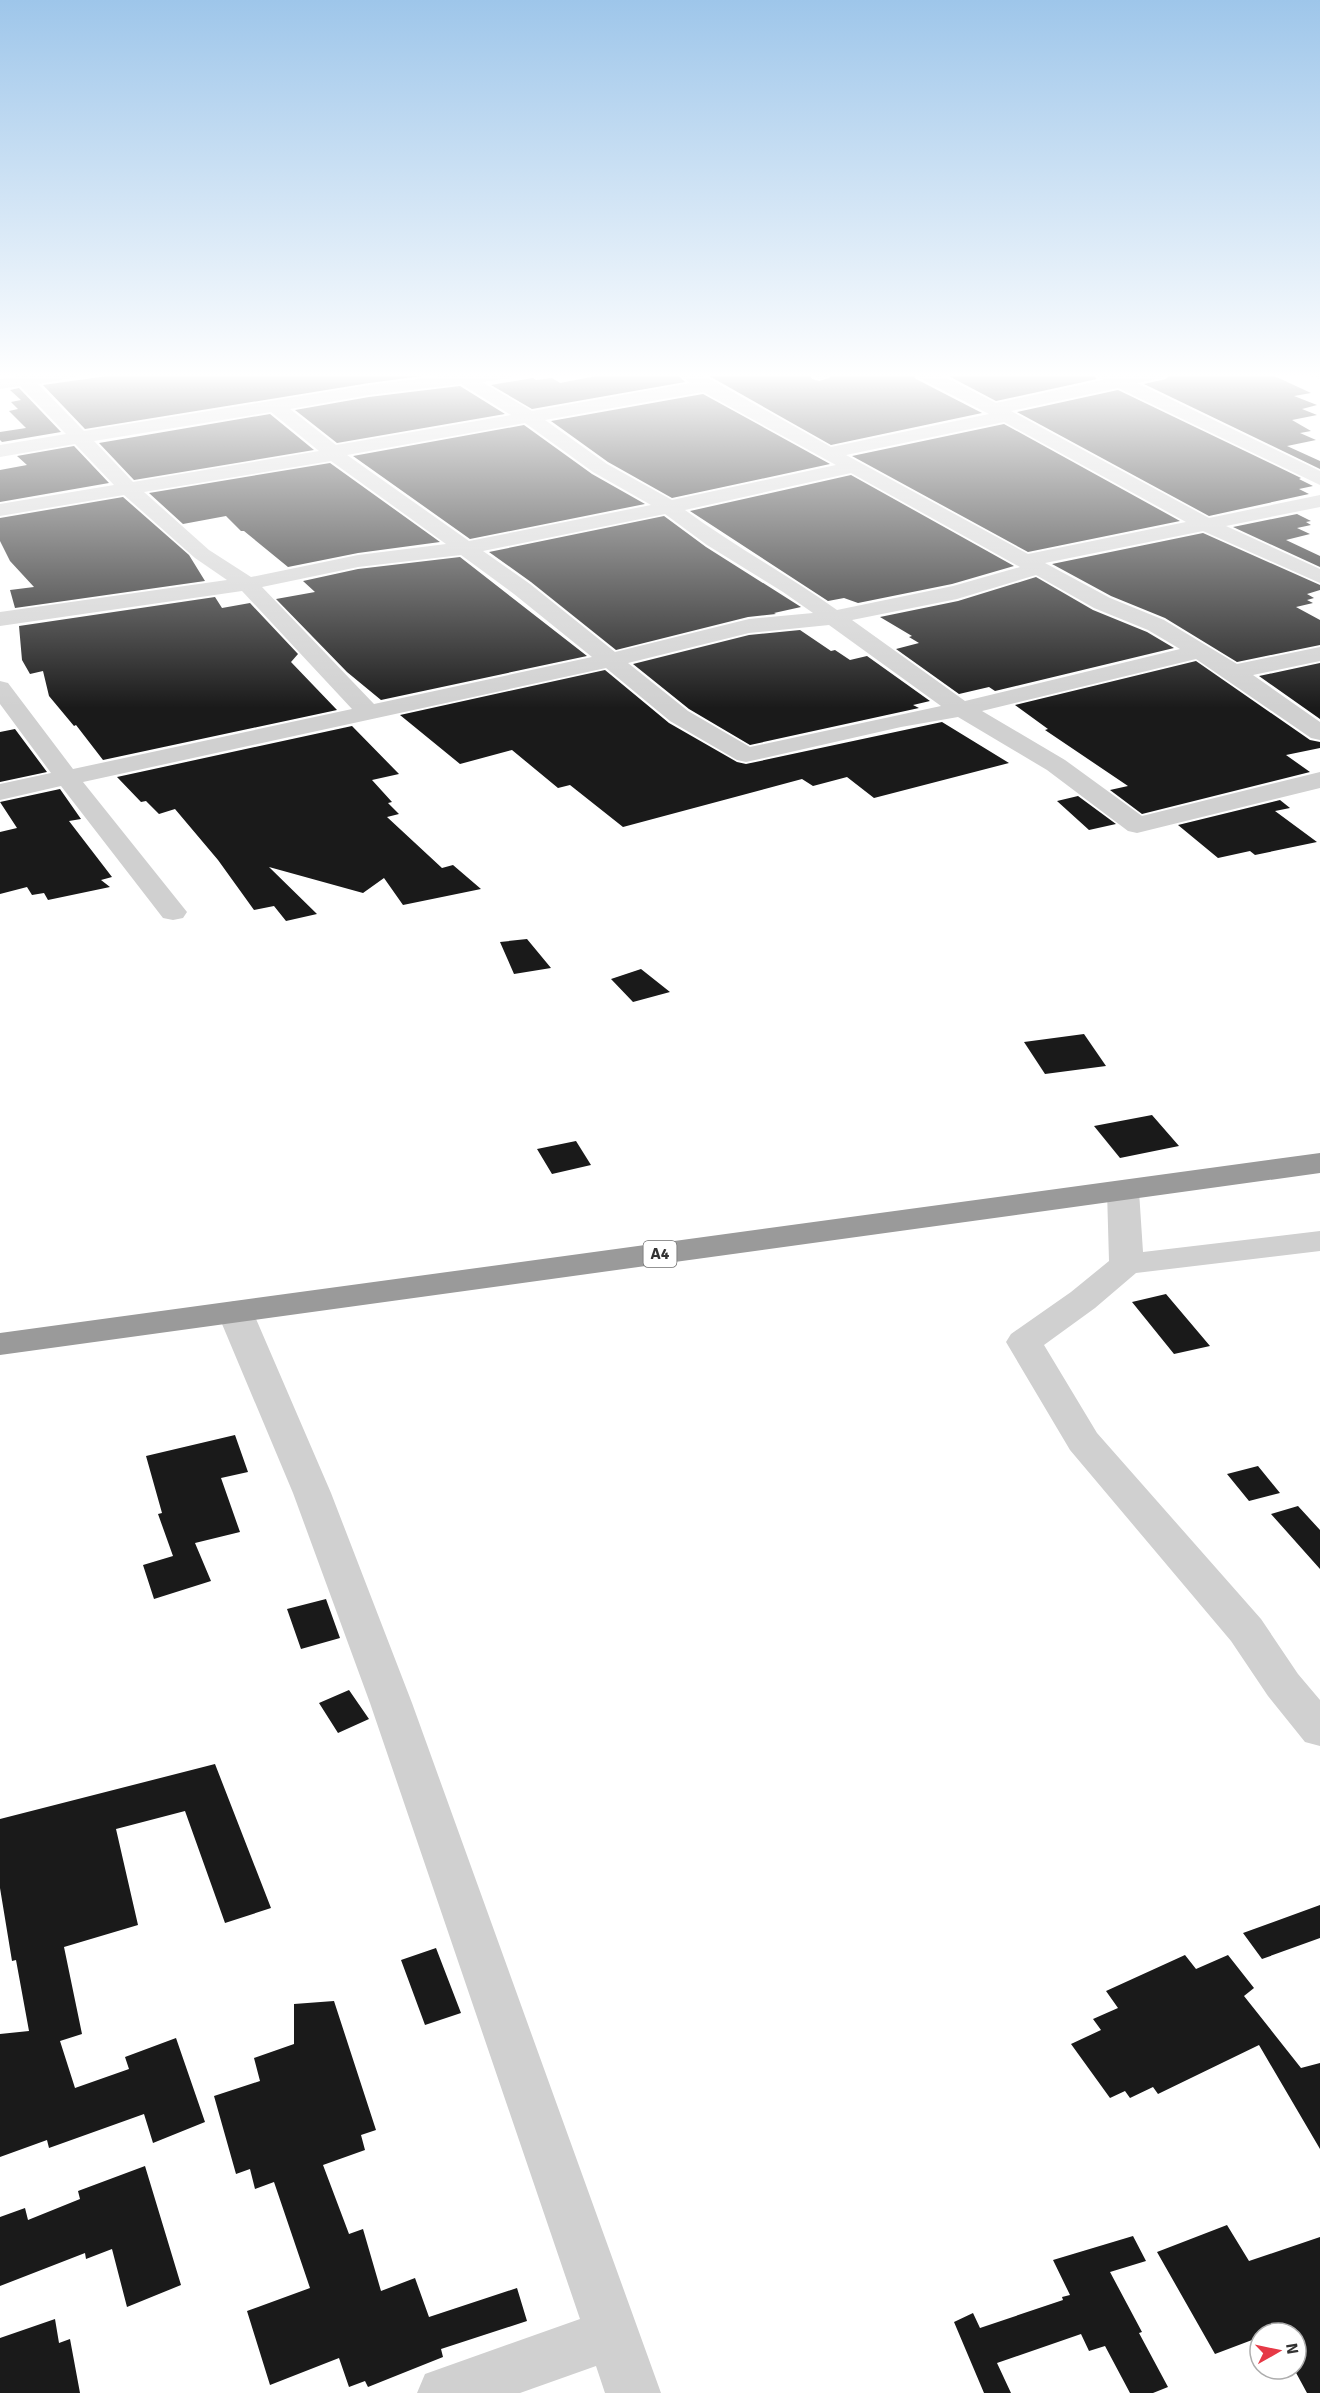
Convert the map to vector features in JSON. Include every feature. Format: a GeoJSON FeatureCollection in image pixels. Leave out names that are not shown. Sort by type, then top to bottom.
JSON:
{"type":"FeatureCollection","features":[{"type":"Feature","properties":{"kind":"highway","name":"A4"},"geometry":{"type":"LineString","coordinates":[[0,1344],[1320,1163]]}},
{"type":"Feature","properties":{"kind":"street"},"geometry":{"type":"LineString","coordinates":[[125,485],[202,554],[247,584],[369,713]]}},
{"type":"Feature","properties":{"kind":"street"},"geometry":{"type":"LineString","coordinates":[[0,510],[147,485]]}},
{"type":"Feature","properties":{"kind":"street"},"geometry":{"type":"LineString","coordinates":[[377,485],[465,548],[612,660],[679,716],[746,755],[961,709],[1197,652]]}},
{"type":"Feature","properties":{"kind":"street"},"geometry":{"type":"LineString","coordinates":[[629,485],[669,507],[698,530],[791,587],[831,618],[961,709],[1056,765],[1137,825],[1320,780]]}},
{"type":"Feature","properties":{"kind":"street"},"geometry":{"type":"LineString","coordinates":[[0,619],[247,584],[358,561],[465,548],[578,527],[772,485]]}},
{"type":"Feature","properties":{"kind":"street"},"geometry":{"type":"LineString","coordinates":[[886,485],[1102,603],[1156,625],[1233,672],[1320,734]]}},
{"type":"Feature","properties":{"kind":"street"},"geometry":{"type":"LineString","coordinates":[[1133,485],[1207,525],[1320,577]]}},
{"type":"Feature","properties":{"kind":"street"},"geometry":{"type":"LineString","coordinates":[[0,792],[612,660],[749,626],[831,618],[957,592],[1032,565],[1098,545],[1316,504]]}},
{"type":"Feature","properties":{"kind":"street"},"geometry":{"type":"LineString","coordinates":[[1233,672],[1320,654]]}},
{"type":"Feature","properties":{"kind":"street"},"geometry":{"type":"LineString","coordinates":[[0,688],[68,779],[173,912]]}},
{"type":"Feature","properties":{"kind":"street"},"geometry":{"type":"LineString","coordinates":[[1123,1191],[1126,1264]]}},
{"type":"Feature","properties":{"kind":"street"},"geometry":{"type":"LineString","coordinates":[[1320,1241],[1126,1264],[1083,1300],[1024,1342],[1083,1441],[1246,1630],[1283,1685],[1320,1730]]}},
{"type":"Feature","properties":{"kind":"street"},"geometry":{"type":"LineString","coordinates":[[234,1312],[312,1493],[391,1703],[633,2393]]}},
{"type":"Feature","properties":{"kind":"street"},"geometry":{"type":"LineString","coordinates":[[445,2393],[611,2334]]}},
{"type":"Feature","properties":{"kind":"building"},"geometry":{"type":"Polygon","coordinates":[[[0,485],[99,485],[0,502],[0,485]]]}},
{"type":"Feature","properties":{"kind":"building"},"geometry":{"type":"Polygon","coordinates":[[[199,485],[360,485],[440,542],[358,553],[288,567],[244,531],[241,531],[226,516],[183,524],[149,493],[199,485]]]}},
{"type":"Feature","properties":{"kind":"building"},"geometry":{"type":"Polygon","coordinates":[[[393,485],[611,485],[645,504],[470,539],[393,485]]]}},
{"type":"Feature","properties":{"kind":"building"},"geometry":{"type":"Polygon","coordinates":[[[648,485],[734,485],[672,498],[648,485]]]}},
{"type":"Feature","properties":{"kind":"building"},"geometry":{"type":"Polygon","coordinates":[[[808,485],[868,485],[1014,566],[952,584],[858,603],[844,598],[828,601],[690,511],[808,485]]]}},
{"type":"Feature","properties":{"kind":"building"},"geometry":{"type":"Polygon","coordinates":[[[905,485],[1114,485],[1180,521],[1028,552],[905,485]]]}},
{"type":"Feature","properties":{"kind":"building"},"geometry":{"type":"Polygon","coordinates":[[[1151,485],[1313,486],[1299,489],[1309,494],[1209,516],[1151,485]]]}},
{"type":"Feature","properties":{"kind":"building"},"geometry":{"type":"Polygon","coordinates":[[[123,497],[189,555],[205,581],[15,608],[10,590],[34,587],[10,561],[0,541],[0,518],[123,497]]]}},
{"type":"Feature","properties":{"kind":"building"},"geometry":{"type":"Polygon","coordinates":[[[1297,514],[1311,521],[1306,522],[1311,525],[1297,528],[1310,534],[1286,540],[1320,556],[1320,567],[1233,527],[1297,514]]]}},
{"type":"Feature","properties":{"kind":"building"},"geometry":{"type":"Polygon","coordinates":[[[664,516],[706,547],[801,607],[774,613],[776,614],[748,617],[616,650],[531,582],[489,552],[664,516]]]}},
{"type":"Feature","properties":{"kind":"building"},"geometry":{"type":"Polygon","coordinates":[[[1203,533],[1320,585],[1320,590],[1307,594],[1314,598],[1307,600],[1313,603],[1296,607],[1320,620],[1320,645],[1237,662],[1165,618],[1111,596],[1052,564],[1203,533]]]}},
{"type":"Feature","properties":{"kind":"building"},"geometry":{"type":"Polygon","coordinates":[[[460,557],[587,656],[381,700],[347,672],[276,599],[315,592],[303,581],[358,569],[460,557]]]}},
{"type":"Feature","properties":{"kind":"building"},"geometry":{"type":"Polygon","coordinates":[[[1036,577],[1093,610],[1147,632],[1174,648],[995,691],[989,687],[959,694],[896,649],[919,643],[909,637],[912,636],[880,617],[958,601],[1036,577]]]}},
{"type":"Feature","properties":{"kind":"building"},"geometry":{"type":"Polygon","coordinates":[[[215,597],[222,608],[250,603],[298,654],[291,662],[337,710],[103,760],[76,725],[74,726],[49,696],[43,671],[30,674],[22,660],[19,626],[215,597]]]}},
{"type":"Feature","properties":{"kind":"building"},"geometry":{"type":"Polygon","coordinates":[[[800,630],[831,651],[835,650],[850,660],[867,656],[930,701],[913,705],[919,708],[750,745],[689,709],[633,664],[749,635],[800,630]]]}},
{"type":"Feature","properties":{"kind":"building"},"geometry":{"type":"Polygon","coordinates":[[[1196,661],[1310,740],[1320,742],[1320,748],[1286,755],[1310,772],[1142,814],[1110,790],[1128,786],[1045,730],[1048,729],[1015,705],[1196,661]]]}},
{"type":"Feature","properties":{"kind":"building"},"geometry":{"type":"Polygon","coordinates":[[[1320,663],[1320,719],[1259,676],[1320,663]]]}},
{"type":"Feature","properties":{"kind":"building"},"geometry":{"type":"Polygon","coordinates":[[[605,670],[669,723],[737,762],[746,764],[942,722],[1009,763],[874,798],[847,777],[813,786],[802,779],[623,827],[570,785],[558,788],[512,750],[460,764],[400,715],[605,670]]]}},
{"type":"Feature","properties":{"kind":"building"},"geometry":{"type":"Polygon","coordinates":[[[352,726],[399,774],[372,780],[392,802],[388,803],[399,814],[387,817],[442,868],[453,865],[481,889],[403,905],[384,878],[363,893],[269,867],[317,914],[286,921],[274,906],[254,910],[218,860],[175,809],[159,814],[146,801],[141,802],[117,777],[352,726]]]}},
{"type":"Feature","properties":{"kind":"building"},"geometry":{"type":"Polygon","coordinates":[[[15,729],[47,772],[0,782],[0,732],[15,729]]]}},
{"type":"Feature","properties":{"kind":"building"},"geometry":{"type":"Polygon","coordinates":[[[60,789],[81,819],[69,821],[112,877],[101,880],[110,887],[48,900],[44,893],[32,895],[27,887],[0,894],[0,832],[17,828],[0,802],[60,789]]]}},
{"type":"Feature","properties":{"kind":"building"},"geometry":{"type":"Polygon","coordinates":[[[1078,796],[1116,824],[1089,830],[1057,801],[1078,796]]]}},
{"type":"Feature","properties":{"kind":"building"},"geometry":{"type":"Polygon","coordinates":[[[1280,800],[1290,808],[1275,811],[1317,842],[1255,855],[1250,851],[1218,858],[1178,825],[1280,800]]]}},
{"type":"Feature","properties":{"kind":"building"},"geometry":{"type":"Polygon","coordinates":[[[527,939],[551,968],[514,974],[500,942],[527,939]]]}},
{"type":"Feature","properties":{"kind":"building"},"geometry":{"type":"Polygon","coordinates":[[[641,969],[670,992],[633,1002],[611,979],[641,969]]]}},
{"type":"Feature","properties":{"kind":"building"},"geometry":{"type":"Polygon","coordinates":[[[1084,1034],[1106,1066],[1045,1074],[1024,1042],[1084,1034]]]}},
{"type":"Feature","properties":{"kind":"building"},"geometry":{"type":"Polygon","coordinates":[[[1152,1115],[1179,1146],[1120,1158],[1094,1126],[1152,1115]]]}},
{"type":"Feature","properties":{"kind":"building"},"geometry":{"type":"Polygon","coordinates":[[[576,1141],[591,1165],[552,1174],[537,1149],[576,1141]]]}},
{"type":"Feature","properties":{"kind":"building"},"geometry":{"type":"Polygon","coordinates":[[[1166,1294],[1210,1346],[1174,1354],[1132,1302],[1166,1294]]]}},
{"type":"Feature","properties":{"kind":"building"},"geometry":{"type":"Polygon","coordinates":[[[235,1435],[248,1472],[221,1478],[240,1532],[195,1543],[211,1581],[154,1599],[143,1565],[173,1556],[158,1514],[162,1513],[146,1456],[235,1435]]]}},
{"type":"Feature","properties":{"kind":"building"},"geometry":{"type":"Polygon","coordinates":[[[1258,1466],[1280,1493],[1249,1501],[1227,1474],[1258,1466]]]}},
{"type":"Feature","properties":{"kind":"building"},"geometry":{"type":"Polygon","coordinates":[[[1298,1506],[1320,1530],[1320,1569],[1271,1514],[1298,1506]]]}},
{"type":"Feature","properties":{"kind":"building"},"geometry":{"type":"Polygon","coordinates":[[[326,1599],[340,1638],[301,1649],[287,1609],[326,1599]]]}},
{"type":"Feature","properties":{"kind":"building"},"geometry":{"type":"Polygon","coordinates":[[[349,1690],[369,1719],[338,1733],[319,1703],[349,1690]]]}},
{"type":"Feature","properties":{"kind":"building"},"geometry":{"type":"Polygon","coordinates":[[[215,1764],[271,1908],[225,1923],[185,1811],[116,1829],[138,1925],[64,1947],[82,2034],[60,2041],[75,2088],[129,2069],[125,2057],[176,2038],[205,2122],[153,2143],[144,2114],[49,2148],[47,2140],[0,2157],[0,2034],[29,2031],[16,1960],[12,1961],[0,1888],[0,1819],[215,1764]]]}},
{"type":"Feature","properties":{"kind":"building"},"geometry":{"type":"Polygon","coordinates":[[[1320,1905],[1320,1938],[1262,1959],[1243,1933],[1320,1905]]]}},
{"type":"Feature","properties":{"kind":"building"},"geometry":{"type":"Polygon","coordinates":[[[436,1948],[461,2013],[425,2025],[401,1960],[436,1948]]]}},
{"type":"Feature","properties":{"kind":"building"},"geometry":{"type":"Polygon","coordinates":[[[1185,1955],[1196,1969],[1228,1955],[1254,1988],[1244,1996],[1301,2068],[1320,2063],[1320,2149],[1259,2045],[1158,2094],[1153,2087],[1130,2098],[1125,2091],[1110,2098],[1071,2044],[1101,2030],[1093,2019],[1118,2008],[1106,1991],[1185,1955]]]}},
{"type":"Feature","properties":{"kind":"building"},"geometry":{"type":"Polygon","coordinates":[[[334,2001],[376,2130],[361,2135],[365,2150],[323,2165],[349,2234],[363,2229],[381,2291],[415,2278],[429,2317],[517,2288],[527,2321],[441,2349],[443,2357],[368,2387],[365,2381],[349,2387],[339,2358],[270,2385],[247,2311],[310,2288],[274,2182],[255,2189],[250,2169],[236,2174],[214,2096],[260,2081],[254,2058],[294,2044],[294,2004],[334,2001]]]}},
{"type":"Feature","properties":{"kind":"building"},"geometry":{"type":"Polygon","coordinates":[[[145,2166],[181,2285],[127,2307],[112,2249],[86,2259],[85,2253],[0,2286],[0,2217],[25,2208],[28,2220],[80,2199],[78,2191],[145,2166]]]}},
{"type":"Feature","properties":{"kind":"building"},"geometry":{"type":"Polygon","coordinates":[[[1227,2225],[1249,2261],[1320,2237],[1320,2393],[1307,2393],[1300,2381],[1308,2381],[1308,2321],[1248,2321],[1248,2342],[1215,2354],[1157,2252],[1227,2225]]]}},
{"type":"Feature","properties":{"kind":"building"},"geometry":{"type":"Polygon","coordinates":[[[1133,2236],[1146,2261],[1110,2272],[1168,2387],[1153,2393],[1130,2393],[1105,2346],[1089,2351],[1081,2334],[997,2363],[1011,2393],[984,2393],[954,2322],[973,2313],[980,2328],[1063,2300],[1062,2297],[1070,2295],[1053,2260],[1133,2236]]]}},
{"type":"Feature","properties":{"kind":"building"},"geometry":{"type":"Polygon","coordinates":[[[55,2319],[59,2343],[70,2339],[80,2393],[0,2393],[0,2338],[55,2319]]]}}]}
